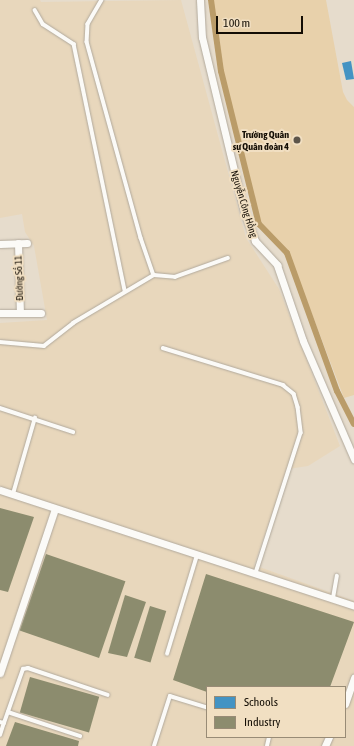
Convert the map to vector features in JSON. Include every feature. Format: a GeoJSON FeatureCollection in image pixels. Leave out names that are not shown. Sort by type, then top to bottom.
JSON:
{"type":"FeatureCollection","features":[{"type":"Feature","properties":{"kind":"street","name":"Nguyễn Công Hồng"},"geometry":{"type":"LineString","coordinates":[[200,0],[202,37],[244,212],[255,241],[277,265],[303,341],[354,459]]}},
{"type":"Feature","properties":{"kind":"street","name":"Đường Số 11"},"geometry":{"type":"LineString","coordinates":[[18,243],[20,313]]}},
{"type":"Feature","properties":{"kind":"street"},"geometry":{"type":"LineString","coordinates":[[0,244],[27,243]]}},
{"type":"Feature","properties":{"kind":"street"},"geometry":{"type":"LineString","coordinates":[[0,313],[41,313]]}},
{"type":"Feature","properties":{"kind":"street"},"geometry":{"type":"LineString","coordinates":[[0,490],[354,606]]}},
{"type":"Feature","properties":{"kind":"street"},"geometry":{"type":"LineString","coordinates":[[0,673],[55,509]]}},
{"type":"Feature","properties":{"kind":"street"},"geometry":{"type":"LineString","coordinates":[[346,702],[353,688],[354,678]]}},
{"type":"Feature","properties":{"kind":"lane"},"geometry":{"type":"LineString","coordinates":[[102,0],[88,24],[87,42],[141,238],[154,274]]}},
{"type":"Feature","properties":{"kind":"lane"},"geometry":{"type":"LineString","coordinates":[[35,10],[44,24],[74,44],[125,290]]}},
{"type":"Feature","properties":{"kind":"lane"},"geometry":{"type":"LineString","coordinates":[[0,342],[44,346],[73,323],[125,290],[154,274],[175,277],[228,258]]}},
{"type":"Feature","properties":{"kind":"lane"},"geometry":{"type":"LineString","coordinates":[[163,348],[283,385],[294,394],[298,407],[301,433],[256,573]]}},
{"type":"Feature","properties":{"kind":"lane"},"geometry":{"type":"LineString","coordinates":[[0,408],[35,418],[73,432]]}},
{"type":"Feature","properties":{"kind":"lane"},"geometry":{"type":"LineString","coordinates":[[13,494],[35,418]]}},
{"type":"Feature","properties":{"kind":"lane"},"geometry":{"type":"LineString","coordinates":[[167,654],[198,554]]}},
{"type":"Feature","properties":{"kind":"lane"},"geometry":{"type":"LineString","coordinates":[[333,598],[337,576]]}},
{"type":"Feature","properties":{"kind":"lane"},"geometry":{"type":"LineString","coordinates":[[0,736],[2,723],[8,712],[24,669],[28,668],[108,695]]}},
{"type":"Feature","properties":{"kind":"lane"},"geometry":{"type":"LineString","coordinates":[[154,746],[170,696],[206,708]]}},
{"type":"Feature","properties":{"kind":"lane"},"geometry":{"type":"LineString","coordinates":[[8,712],[80,736]]}},
{"type":"Feature","properties":{"kind":"shaded area"},"geometry":{"type":"Polygon","coordinates":[[[0,0],[40,0],[41,2],[181,0],[246,238],[279,289],[340,446],[308,466],[288,469],[254,565],[354,601],[354,746],[0,746],[0,323],[47,320],[34,246],[25,232],[22,214],[0,218],[0,0]]]}},
{"type":"Feature","properties":{"kind":"shaded area","name":"Trường Quân sự Quân đoàn 4"},"geometry":{"type":"Polygon","coordinates":[[[213,0],[326,0],[343,92],[347,100],[354,107],[354,395],[344,398],[288,251],[263,226],[259,216],[222,68],[213,0]]]}},
{"type":"Feature","properties":{"kind":"building: Schools"},"geometry":{"type":"Polygon","coordinates":[[[351,61],[354,79],[346,80],[342,63],[351,61]]]}},
{"type":"Feature","properties":{"kind":"building: Industry"},"geometry":{"type":"Polygon","coordinates":[[[0,508],[34,517],[8,592],[0,590],[0,508]]]}},
{"type":"Feature","properties":{"kind":"building: Industry"},"geometry":{"type":"Polygon","coordinates":[[[46,554],[125,581],[99,658],[20,631],[46,554]]]}},
{"type":"Feature","properties":{"kind":"building: Industry"},"geometry":{"type":"Polygon","coordinates":[[[206,574],[354,622],[330,686],[206,686],[206,692],[173,680],[206,574]]]}},
{"type":"Feature","properties":{"kind":"building: Industry"},"geometry":{"type":"Polygon","coordinates":[[[125,595],[146,602],[127,657],[108,653],[125,595]]]}},
{"type":"Feature","properties":{"kind":"building: Industry"},"geometry":{"type":"Polygon","coordinates":[[[150,606],[166,611],[150,663],[134,658],[150,606]]]}},
{"type":"Feature","properties":{"kind":"building: Industry"},"geometry":{"type":"Polygon","coordinates":[[[30,677],[99,697],[89,732],[20,713],[30,677]]]}},
{"type":"Feature","properties":{"kind":"building: Industry"},"geometry":{"type":"Polygon","coordinates":[[[15,722],[79,741],[78,746],[6,746],[15,722]]]}},
{"type":"Feature","properties":{"kind":"waterway"},"geometry":{"type":"LineString","coordinates":[[211,0],[221,71],[259,224],[287,253],[337,391],[354,424]]}},
{"type":"Feature","properties":{"kind":"place","name":"Trường Quân sự Quân đoàn 4"},"geometry":{"type":"Point","coordinates":[297,140]}}]}
